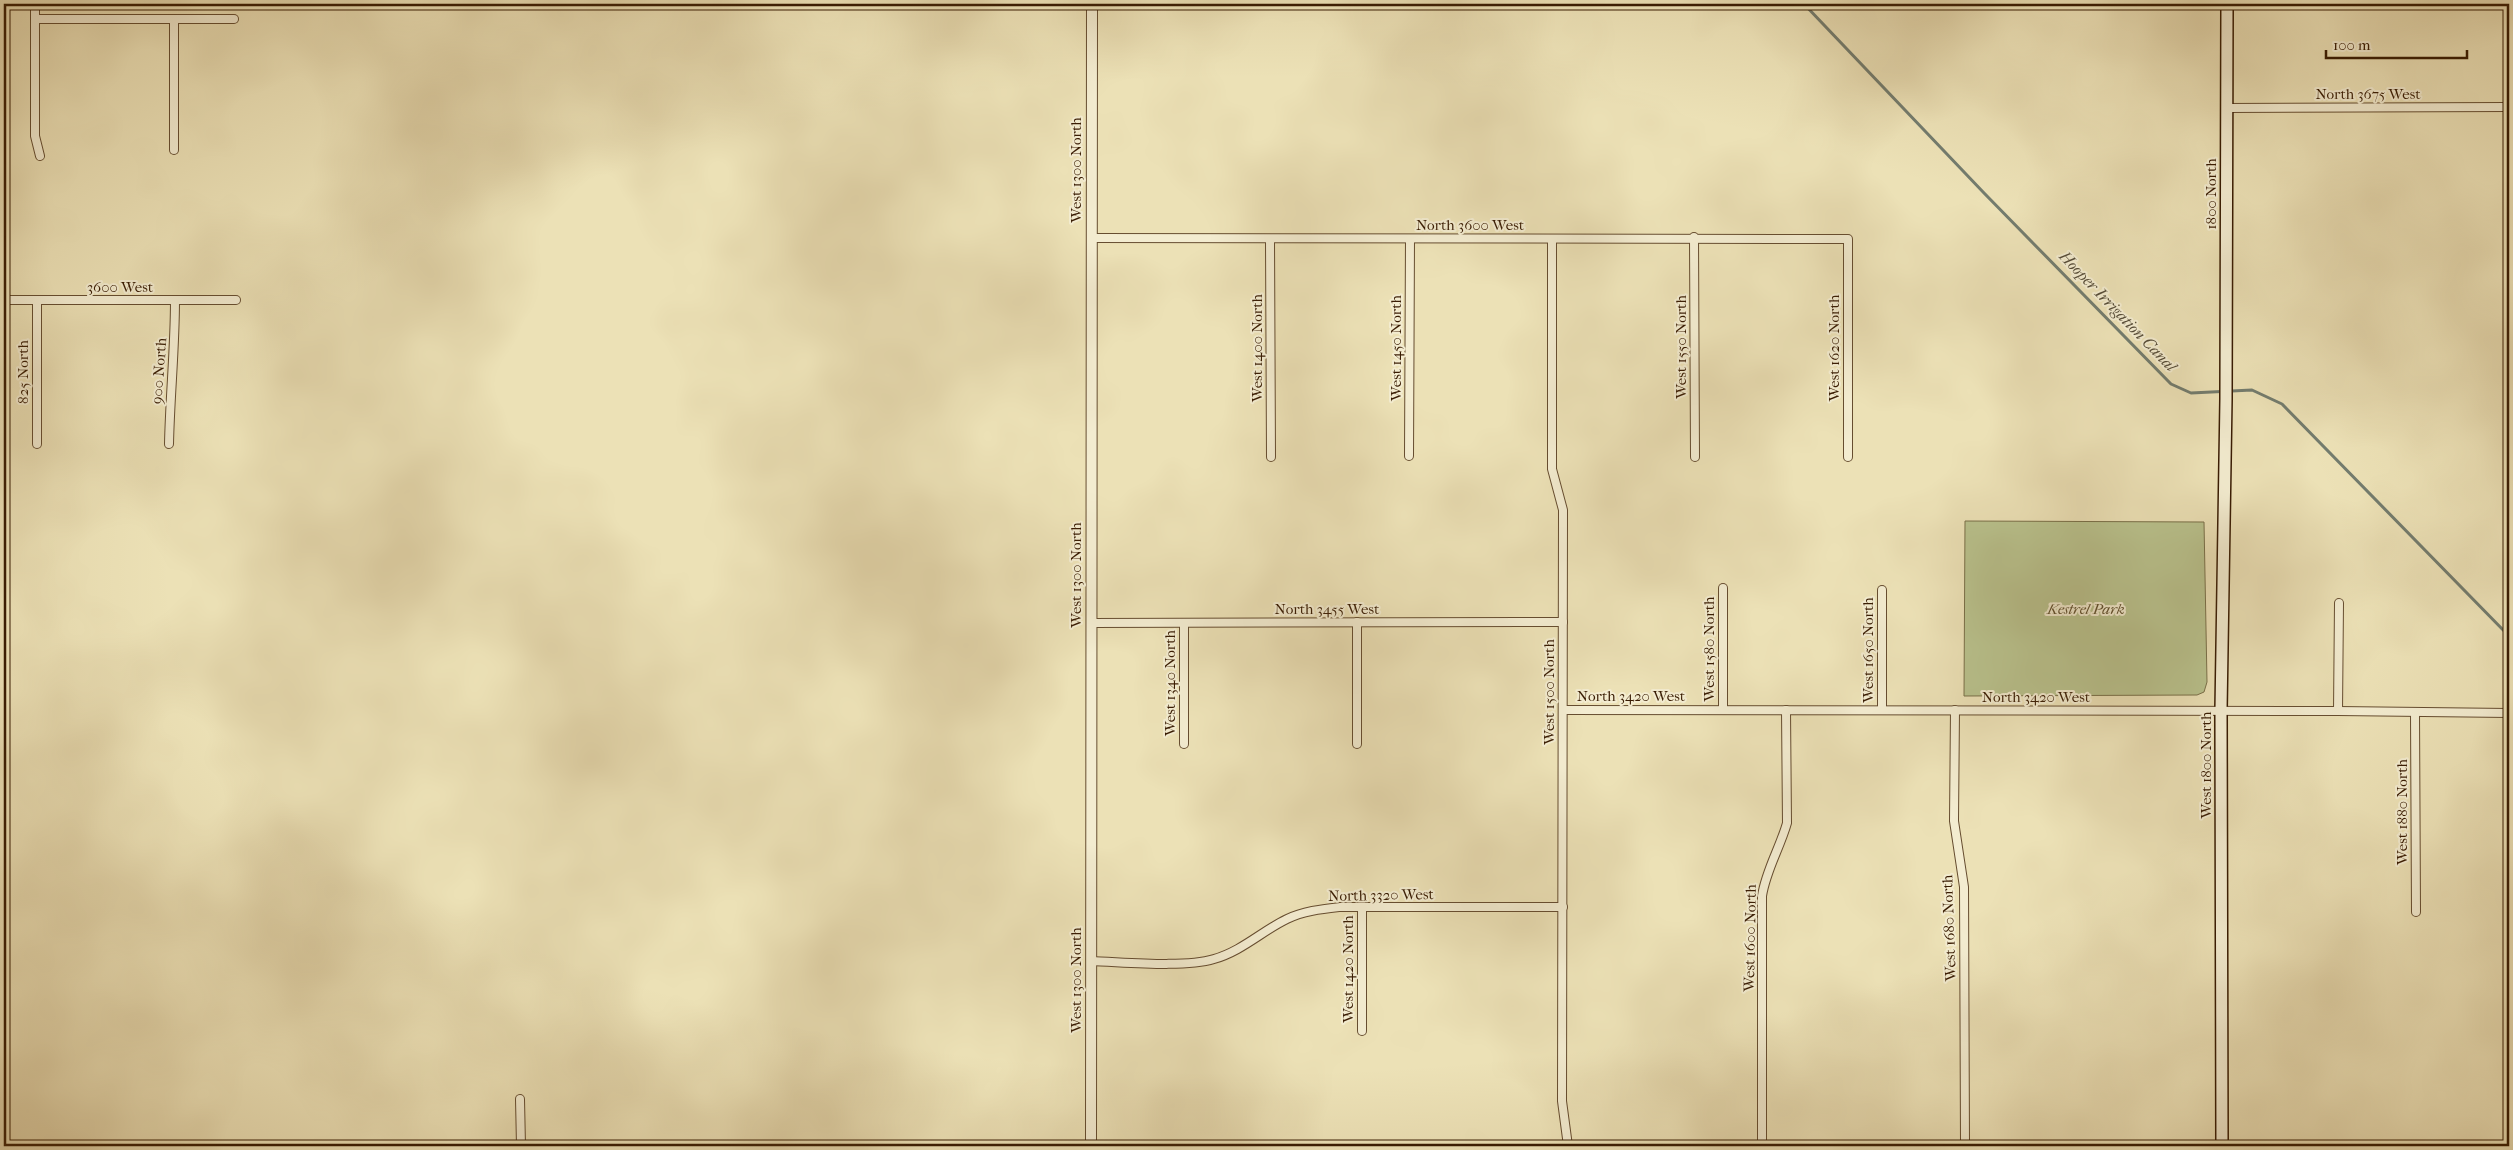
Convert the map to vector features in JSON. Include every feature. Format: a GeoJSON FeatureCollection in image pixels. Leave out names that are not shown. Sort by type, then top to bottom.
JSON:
{"type":"FeatureCollection","features":[{"type":"Feature","properties":{"kind":"main road","name":"1800 North"},"geometry":{"type":"LineString","coordinates":[[2226,384],[2227,4]]}},
{"type":"Feature","properties":{"kind":"main road","name":"West 1800 North"},"geometry":{"type":"LineString","coordinates":[[2222,1146],[2221,710],[2226,384]]}},
{"type":"Feature","properties":{"kind":"street"},"geometry":{"type":"LineString","coordinates":[[35,4],[35,136],[40,156]]}},
{"type":"Feature","properties":{"kind":"street","name":"West 1300 North"},"geometry":{"type":"LineString","coordinates":[[1092,4],[1092,1146]]}},
{"type":"Feature","properties":{"kind":"street"},"geometry":{"type":"LineString","coordinates":[[35,18],[234,18]]}},
{"type":"Feature","properties":{"kind":"street"},"geometry":{"type":"LineString","coordinates":[[174,18],[174,150]]}},
{"type":"Feature","properties":{"kind":"street","name":"North 3675 West"},"geometry":{"type":"LineString","coordinates":[[2226,108],[2509,107]]}},
{"type":"Feature","properties":{"kind":"street","name":"North 3600 West"},"geometry":{"type":"LineString","coordinates":[[1091,238],[1270,240],[1694,237],[1848,238]]}},
{"type":"Feature","properties":{"kind":"street","name":"West 1550 North"},"geometry":{"type":"LineString","coordinates":[[1694,237],[1695,457]]}},
{"type":"Feature","properties":{"kind":"street","name":"West 1500 North"},"geometry":{"type":"LineString","coordinates":[[1552,238],[1552,469],[1563,510],[1562,1101],[1568,1146]]}},
{"type":"Feature","properties":{"kind":"street","name":"West 1620 North"},"geometry":{"type":"LineString","coordinates":[[1848,238],[1848,457]]}},
{"type":"Feature","properties":{"kind":"street","name":"West 1400 North"},"geometry":{"type":"LineString","coordinates":[[1270,240],[1271,457]]}},
{"type":"Feature","properties":{"kind":"street","name":"West 1450 North"},"geometry":{"type":"LineString","coordinates":[[1409,456],[1410,240]]}},
{"type":"Feature","properties":{"kind":"street","name":"3600 West"},"geometry":{"type":"LineString","coordinates":[[4,300],[236,300]]}},
{"type":"Feature","properties":{"kind":"street","name":"825 North"},"geometry":{"type":"LineString","coordinates":[[37,300],[37,444]]}},
{"type":"Feature","properties":{"kind":"street","name":"900 North"},"geometry":{"type":"LineString","coordinates":[[169,444],[170,391],[175,351],[175,300]]}},
{"type":"Feature","properties":{"kind":"street","name":"West 1580 North"},"geometry":{"type":"LineString","coordinates":[[1723,588],[1723,710]]}},
{"type":"Feature","properties":{"kind":"street","name":"West 1650 North"},"geometry":{"type":"LineString","coordinates":[[1882,590],[1882,710]]}},
{"type":"Feature","properties":{"kind":"street"},"geometry":{"type":"LineString","coordinates":[[2338,711],[2339,603]]}},
{"type":"Feature","properties":{"kind":"street"},"geometry":{"type":"LineString","coordinates":[[1357,622],[1357,744]]}},
{"type":"Feature","properties":{"kind":"street","name":"North 3455 West"},"geometry":{"type":"LineString","coordinates":[[1091,623],[1563,622]]}},
{"type":"Feature","properties":{"kind":"street","name":"West 1340 North"},"geometry":{"type":"LineString","coordinates":[[1184,623],[1184,744]]}},
{"type":"Feature","properties":{"kind":"street","name":"North 3420 West"},"geometry":{"type":"LineString","coordinates":[[1563,710],[2221,710],[2509,714]]}},
{"type":"Feature","properties":{"kind":"street","name":"West 1600 North"},"geometry":{"type":"LineString","coordinates":[[1762,1144],[1762,896],[1765,878],[1782,840],[1787,823],[1786,710]]}},
{"type":"Feature","properties":{"kind":"street","name":"West 1680 North"},"geometry":{"type":"LineString","coordinates":[[1955,710],[1954,821],[1964,887],[1965,1146]]}},
{"type":"Feature","properties":{"kind":"street","name":"West 1880 North"},"geometry":{"type":"LineString","coordinates":[[2416,713],[2416,912]]}},
{"type":"Feature","properties":{"kind":"street","name":"North 3320 West"},"geometry":{"type":"LineString","coordinates":[[1092,961],[1189,963],[1212,960],[1235,951],[1289,918],[1317,910],[1362,907],[1562,908]]}},
{"type":"Feature","properties":{"kind":"street","name":"West 1420 North"},"geometry":{"type":"LineString","coordinates":[[1362,907],[1362,1031]]}},
{"type":"Feature","properties":{"kind":"street"},"geometry":{"type":"LineString","coordinates":[[520,1100],[521,1146]]}},
{"type":"Feature","properties":{"kind":"green space","name":"Kestrel Park"},"geometry":{"type":"Polygon","coordinates":[[[1965,521],[2204,522],[2207,682],[2204,692],[2197,695],[1964,696],[1965,521]]]}},
{"type":"Feature","properties":{"kind":"waterway","name":"Hooper Irrigation Canal"},"geometry":{"type":"LineString","coordinates":[[1804,4],[1984,193],[2171,384],[2191,393],[2252,390],[2282,404],[2509,636]]}}]}
